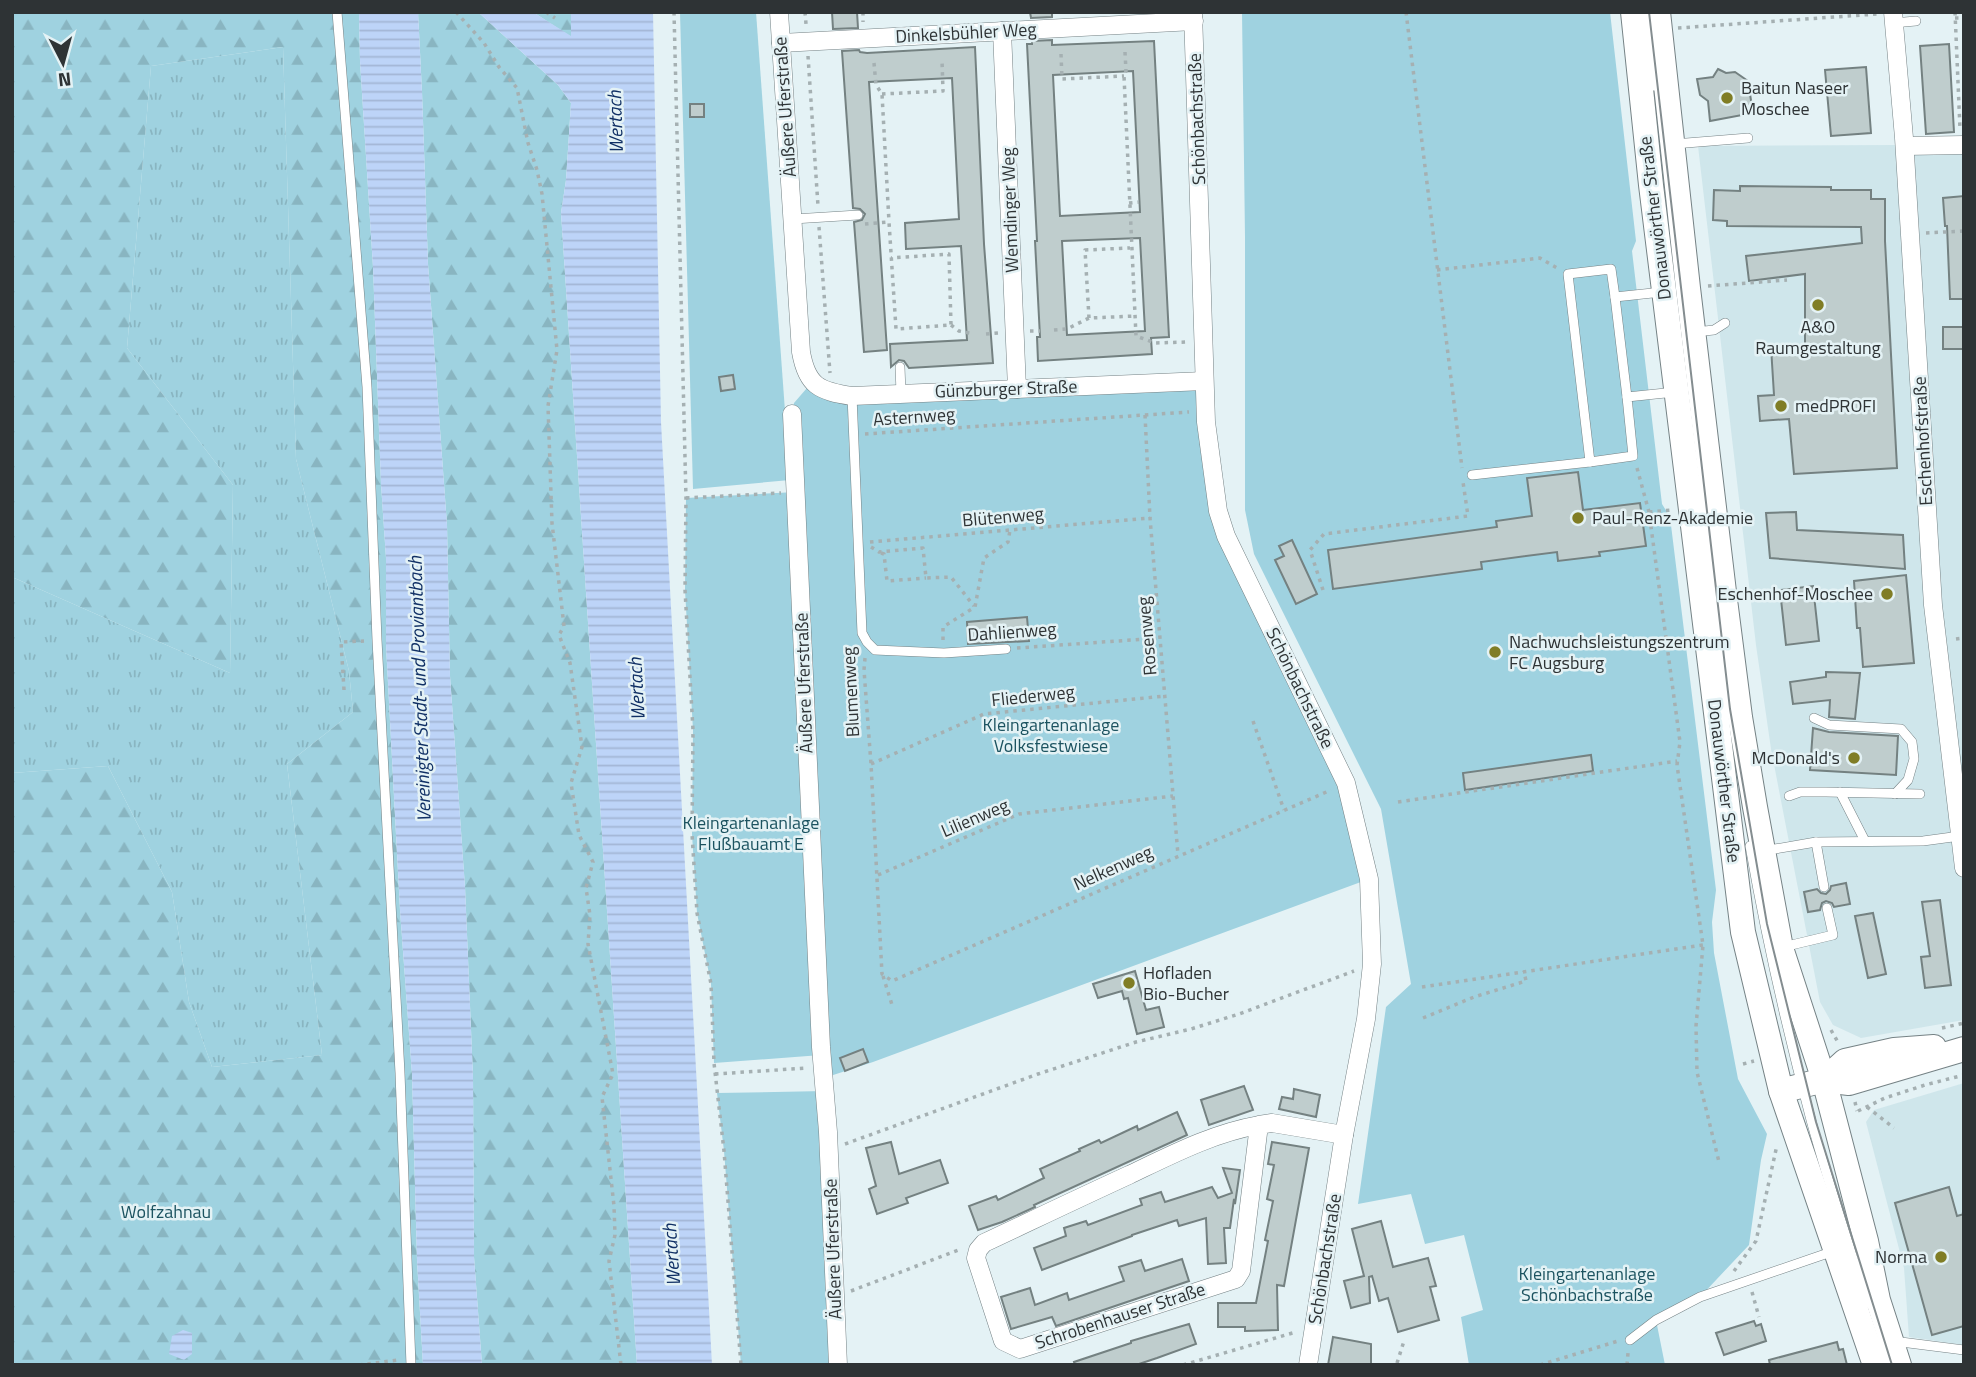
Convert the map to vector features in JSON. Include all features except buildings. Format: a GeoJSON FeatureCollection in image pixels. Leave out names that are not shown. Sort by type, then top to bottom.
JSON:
{"type":"FeatureCollection","features":[{"type":"Feature","properties":{"kind":"main road","name":"Donauwörther Straße"},"geometry":{"type":"LineString","coordinates":[[1633,12],[1675,392],[1743,932],[1866,1241],[1878,1300],[1899,1365]]}},
{"type":"Feature","properties":{"kind":"main road","name":"Donauwörther Straße"},"geometry":{"type":"LineString","coordinates":[[1665,20],[1672,144],[1703,290],[1694,333],[1740,717],[1802,1085],[1836,1251],[1875,1365]]}},
{"type":"Feature","properties":{"kind":"main road"},"geometry":{"type":"LineString","coordinates":[[1802,1085],[1847,1072],[1964,1047]]}},
{"type":"Feature","properties":{"kind":"street","name":"Äußere Uferstraße"},"geometry":{"type":"LineString","coordinates":[[779,12],[801,352],[804,368],[813,381]]}},
{"type":"Feature","properties":{"kind":"street","name":"Eschenhofstraße"},"geometry":{"type":"LineString","coordinates":[[1893,16],[1905,146],[1933,605],[1964,868]]}},
{"type":"Feature","properties":{"kind":"street","name":"Dinkelsbühler Weg"},"geometry":{"type":"LineString","coordinates":[[781,43],[1193,17]]}},
{"type":"Feature","properties":{"kind":"street","name":"Schönbachstraße"},"geometry":{"type":"LineString","coordinates":[[1193,17],[1206,422],[1218,511],[1226,536],[1346,783],[1369,879],[1372,964],[1366,1019],[1344,1135],[1308,1365]]}},
{"type":"Feature","properties":{"kind":"street","name":"Wemdinger Weg"},"geometry":{"type":"LineString","coordinates":[[1002,31],[1017,389]]}},
{"type":"Feature","properties":{"kind":"street"},"geometry":{"type":"LineString","coordinates":[[1905,146],[1962,145]]}},
{"type":"Feature","properties":{"kind":"street","name":"Günzburger Straße"},"geometry":{"type":"LineString","coordinates":[[813,381],[819,388],[831,393],[852,396],[1204,381]]}},
{"type":"Feature","properties":{"kind":"street","name":"Äußere Uferstraße"},"geometry":{"type":"LineString","coordinates":[[792,414],[838,1365]]}},
{"type":"Feature","properties":{"kind":"street"},"geometry":{"type":"LineString","coordinates":[[978,1250],[984,1243],[1171,1155],[1239,1129],[1272,1123],[1344,1135]]}},
{"type":"Feature","properties":{"kind":"street","name":"Schrobenhauser Straße"},"geometry":{"type":"LineString","coordinates":[[978,1250],[976,1258],[1003,1341],[1020,1349],[1236,1279],[1241,1271],[1259,1125]]}},
{"type":"Feature","properties":{"kind":"lane"},"geometry":{"type":"LineString","coordinates":[[337,12],[367,387],[377,640],[400,1073],[410,1362]]}},
{"type":"Feature","properties":{"kind":"lane"},"geometry":{"type":"LineString","coordinates":[[1893,16],[1916,22]]}},
{"type":"Feature","properties":{"kind":"lane"},"geometry":{"type":"LineString","coordinates":[[1654,92],[1665,20]]}},
{"type":"Feature","properties":{"kind":"lane"},"geometry":{"type":"LineString","coordinates":[[1672,144],[1748,138]]}},
{"type":"Feature","properties":{"kind":"lane"},"geometry":{"type":"LineString","coordinates":[[793,219],[860,220]]}},
{"type":"Feature","properties":{"kind":"lane"},"geometry":{"type":"LineString","coordinates":[[1472,475],[1590,462],[1633,456],[1611,269],[1568,274],[1590,462]]}},
{"type":"Feature","properties":{"kind":"lane"},"geometry":{"type":"LineString","coordinates":[[1615,297],[1663,291]]}},
{"type":"Feature","properties":{"kind":"lane"},"geometry":{"type":"LineString","coordinates":[[1694,333],[1714,330],[1725,323]]}},
{"type":"Feature","properties":{"kind":"lane"},"geometry":{"type":"LineString","coordinates":[[900,367],[901,393]]}},
{"type":"Feature","properties":{"kind":"lane"},"geometry":{"type":"LineString","coordinates":[[1627,397],[1675,392]]}},
{"type":"Feature","properties":{"kind":"lane","name":"Blumenweg"},"geometry":{"type":"LineString","coordinates":[[852,396],[862,633],[867,642]]}},
{"type":"Feature","properties":{"kind":"lane","name":"Dahlienweg"},"geometry":{"type":"LineString","coordinates":[[867,642],[875,650],[944,653],[1006,649]]}},
{"type":"Feature","properties":{"kind":"lane"},"geometry":{"type":"LineString","coordinates":[[1814,718],[1829,725],[1901,729],[1912,742],[1914,759],[1908,780],[1895,794]]}},
{"type":"Feature","properties":{"kind":"lane"},"geometry":{"type":"LineString","coordinates":[[1789,796],[1800,792],[1920,794]]}},
{"type":"Feature","properties":{"kind":"lane"},"geometry":{"type":"LineString","coordinates":[[1840,792],[1865,841]]}},
{"type":"Feature","properties":{"kind":"lane"},"geometry":{"type":"LineString","coordinates":[[1747,831],[1764,925],[1802,1085],[1872,1319]]}},
{"type":"Feature","properties":{"kind":"lane"},"geometry":{"type":"LineString","coordinates":[[1763,851],[1816,842],[1923,841],[1960,836]]}},
{"type":"Feature","properties":{"kind":"lane"},"geometry":{"type":"LineString","coordinates":[[1816,842],[1824,887]]}},
{"type":"Feature","properties":{"kind":"lane"},"geometry":{"type":"LineString","coordinates":[[1781,948],[1833,935],[1827,908]]}},
{"type":"Feature","properties":{"kind":"lane"},"geometry":{"type":"LineString","coordinates":[[1630,1340],[1656,1320],[1712,1293],[1836,1251]]}},
{"type":"Feature","properties":{"kind":"lane"},"geometry":{"type":"LineString","coordinates":[[1891,1341],[1964,1350]]}},
{"type":"Feature","properties":{"kind":"path"},"geometry":{"type":"LineString","coordinates":[[456,12],[484,43],[517,88],[527,143],[542,194],[557,350],[548,406],[552,523],[564,626],[559,635],[570,663],[582,747],[571,783],[579,835],[593,862],[586,888],[590,915],[588,944],[612,1074],[602,1097],[614,1206],[615,1235],[609,1261],[621,1365]]}},
{"type":"Feature","properties":{"kind":"path"},"geometry":{"type":"LineString","coordinates":[[546,12],[555,19]]}},
{"type":"Feature","properties":{"kind":"path"},"geometry":{"type":"LineString","coordinates":[[674,12],[685,590],[693,730],[692,834],[698,913],[711,984],[715,1074],[724,1151],[741,1365]]}},
{"type":"Feature","properties":{"kind":"path"},"geometry":{"type":"LineString","coordinates":[[805,12],[831,393]]}},
{"type":"Feature","properties":{"kind":"path"},"geometry":{"type":"LineString","coordinates":[[1323,590],[1310,551],[1324,534],[1468,516],[1406,12]]}},
{"type":"Feature","properties":{"kind":"path"},"geometry":{"type":"LineString","coordinates":[[1955,12],[1962,145]]}},
{"type":"Feature","properties":{"kind":"path"},"geometry":{"type":"LineString","coordinates":[[1665,20],[1893,16]]}},
{"type":"Feature","properties":{"kind":"path"},"geometry":{"type":"LineString","coordinates":[[1955,19],[1964,18]]}},
{"type":"Feature","properties":{"kind":"path"},"geometry":{"type":"LineString","coordinates":[[1125,52],[1136,336],[1155,343],[1203,341]]}},
{"type":"Feature","properties":{"kind":"path"},"geometry":{"type":"LineString","coordinates":[[1061,54],[1062,79],[1124,76]]}},
{"type":"Feature","properties":{"kind":"path"},"geometry":{"type":"LineString","coordinates":[[882,94],[943,91],[942,60]]}},
{"type":"Feature","properties":{"kind":"path"},"geometry":{"type":"LineString","coordinates":[[874,63],[876,85],[882,94],[896,329],[951,325],[959,331],[974,334]]}},
{"type":"Feature","properties":{"kind":"path"},"geometry":{"type":"LineString","coordinates":[[1129,203],[1139,202]]}},
{"type":"Feature","properties":{"kind":"path"},"geometry":{"type":"LineString","coordinates":[[860,220],[889,222]]}},
{"type":"Feature","properties":{"kind":"path"},"geometry":{"type":"LineString","coordinates":[[819,228],[830,227]]}},
{"type":"Feature","properties":{"kind":"path"},"geometry":{"type":"LineString","coordinates":[[1910,234],[1964,231]]}},
{"type":"Feature","properties":{"kind":"path"},"geometry":{"type":"LineString","coordinates":[[1089,318],[1085,250],[1131,248]]}},
{"type":"Feature","properties":{"kind":"path"},"geometry":{"type":"LineString","coordinates":[[891,258],[949,254],[951,325]]}},
{"type":"Feature","properties":{"kind":"path"},"geometry":{"type":"LineString","coordinates":[[1437,270],[1540,258],[1568,274]]}},
{"type":"Feature","properties":{"kind":"path"},"geometry":{"type":"LineString","coordinates":[[1703,290],[1787,280]]}},
{"type":"Feature","properties":{"kind":"path"},"geometry":{"type":"LineString","coordinates":[[1054,330],[1067,329],[1089,318],[1135,316]]}},
{"type":"Feature","properties":{"kind":"path","name":"Asternweg"},"geometry":{"type":"LineString","coordinates":[[852,435],[1188,412]]}},
{"type":"Feature","properties":{"kind":"path","name":"Rosenweg"},"geometry":{"type":"LineString","coordinates":[[1145,415],[1150,518],[1178,855]]}},
{"type":"Feature","properties":{"kind":"path"},"geometry":{"type":"LineString","coordinates":[[1633,456],[1649,512],[1680,742],[1677,761],[1703,945],[1696,1026],[1697,1072],[1719,1162]]}},
{"type":"Feature","properties":{"kind":"path"},"geometry":{"type":"LineString","coordinates":[[685,498],[796,492]]}},
{"type":"Feature","properties":{"kind":"path"},"geometry":{"type":"LineString","coordinates":[[1649,512],[1671,510]]}},
{"type":"Feature","properties":{"kind":"path","name":"Blütenweg"},"geometry":{"type":"LineString","coordinates":[[879,552],[872,548],[869,542],[1150,518]]}},
{"type":"Feature","properties":{"kind":"path"},"geometry":{"type":"LineString","coordinates":[[944,653],[943,628],[975,607],[984,558],[1008,542],[1010,530]]}},
{"type":"Feature","properties":{"kind":"path"},"geometry":{"type":"LineString","coordinates":[[879,552],[923,548],[926,578]]}},
{"type":"Feature","properties":{"kind":"path"},"geometry":{"type":"LineString","coordinates":[[879,552],[884,554],[887,581],[951,577],[975,607]]}},
{"type":"Feature","properties":{"kind":"path","name":"Dahlienweg"},"geometry":{"type":"LineString","coordinates":[[1006,649],[1161,638]]}},
{"type":"Feature","properties":{"kind":"path"},"geometry":{"type":"LineString","coordinates":[[1956,639],[1964,638]]}},
{"type":"Feature","properties":{"kind":"path"},"geometry":{"type":"LineString","coordinates":[[344,690],[341,642],[377,640]]}},
{"type":"Feature","properties":{"kind":"path","name":"Blumenweg"},"geometry":{"type":"LineString","coordinates":[[867,642],[864,670],[882,974],[893,1008]]}},
{"type":"Feature","properties":{"kind":"path","name":"Fliederweg"},"geometry":{"type":"LineString","coordinates":[[871,764],[984,714],[1165,696]]}},
{"type":"Feature","properties":{"kind":"path"},"geometry":{"type":"LineString","coordinates":[[1253,721],[1284,810]]}},
{"type":"Feature","properties":{"kind":"path"},"geometry":{"type":"LineString","coordinates":[[1398,802],[1677,761]]}},
{"type":"Feature","properties":{"kind":"path","name":"Nelkenweg"},"geometry":{"type":"LineString","coordinates":[[882,974],[892,981],[1346,783]]}},
{"type":"Feature","properties":{"kind":"path","name":"Lilienweg"},"geometry":{"type":"LineString","coordinates":[[877,875],[1018,814],[1173,796]]}},
{"type":"Feature","properties":{"kind":"path"},"geometry":{"type":"LineString","coordinates":[[1422,986],[1703,945]]}},
{"type":"Feature","properties":{"kind":"path"},"geometry":{"type":"LineString","coordinates":[[829,1150],[1038,1074],[1136,1042],[1239,1014],[1372,964]]}},
{"type":"Feature","properties":{"kind":"path"},"geometry":{"type":"LineString","coordinates":[[1423,1018],[1474,997],[1526,981],[1524,971]]}},
{"type":"Feature","properties":{"kind":"path"},"geometry":{"type":"LineString","coordinates":[[1831,1030],[1838,1042],[1857,1111],[1885,1097],[1964,1075]]}},
{"type":"Feature","properties":{"kind":"path"},"geometry":{"type":"LineString","coordinates":[[715,1074],[822,1067]]}},
{"type":"Feature","properties":{"kind":"path"},"geometry":{"type":"LineString","coordinates":[[1867,1107],[1894,1128]]}},
{"type":"Feature","properties":{"kind":"path"},"geometry":{"type":"LineString","coordinates":[[1712,1293],[1739,1266],[1756,1241],[1777,1141]]}},
{"type":"Feature","properties":{"kind":"path"},"geometry":{"type":"LineString","coordinates":[[835,1296],[961,1249],[978,1250]]}},
{"type":"Feature","properties":{"kind":"path"},"geometry":{"type":"LineString","coordinates":[[1751,1280],[1759,1317]]}},
{"type":"Feature","properties":{"kind":"path"},"geometry":{"type":"LineString","coordinates":[[1184,1365],[1314,1326]]}},
{"type":"Feature","properties":{"kind":"path"},"geometry":{"type":"LineString","coordinates":[[1539,1365],[1613,1341],[1630,1340]]}},
{"type":"Feature","properties":{"kind":"path"},"geometry":{"type":"LineString","coordinates":[[1397,1363],[1405,1341]]}},
{"type":"Feature","properties":{"kind":"path"},"geometry":{"type":"LineString","coordinates":[[359,1365],[410,1362]]}},
{"type":"Feature","properties":{"kind":"shaded area"},"geometry":{"type":"Polygon","coordinates":[[[1896,145],[1916,154],[1964,152],[1964,1020],[1861,1038],[1833,1025],[1820,1002],[1771,749],[1756,645],[1698,146],[1896,145]]]}},
{"type":"Feature","properties":{"kind":"shaded area"},"geometry":{"type":"Polygon","coordinates":[[[1964,1083],[1964,1345],[1909,1337],[1904,1268],[1866,1122],[1874,1110],[1964,1083]]]}},
{"type":"Feature","properties":{"kind":"green space","name":"Wolfzahnau"},"geometry":{"type":"Polygon","coordinates":[[[12,12],[359,12],[386,558],[386,645],[412,1074],[423,1365],[12,1365],[12,773],[108,766],[172,892],[189,1002],[212,1067],[322,1055],[287,764],[353,712],[349,671],[296,459],[283,47],[151,66],[127,348],[233,485],[230,673],[12,577],[12,12]]]}},
{"type":"Feature","properties":{"kind":"green space"},"geometry":{"type":"Polygon","coordinates":[[[418,12],[478,12],[558,85],[571,103],[561,213],[637,1365],[482,1365],[474,1257],[473,1077],[465,887],[450,676],[447,525],[428,264],[418,12]]]}},
{"type":"Feature","properties":{"kind":"green space"},"geometry":{"type":"Polygon","coordinates":[[[533,12],[571,12],[571,37],[533,12]]]}},
{"type":"Feature","properties":{"kind":"green space"},"geometry":{"type":"Polygon","coordinates":[[[680,12],[756,12],[790,480],[693,489],[680,12]]]}},
{"type":"Feature","properties":{"kind":"green space","name":"Nachwuchsleistungszentrum FC Augsburg"},"geometry":{"type":"Polygon","coordinates":[[[1242,12],[1610,12],[1636,241],[1632,251],[1662,504],[1670,517],[1716,890],[1712,922],[1714,953],[1738,1079],[1767,1134],[1749,1245],[1700,1297],[1656,1320],[1665,1365],[1469,1365],[1461,1317],[1483,1310],[1464,1235],[1425,1244],[1411,1194],[1358,1204],[1386,1007],[1411,984],[1381,809],[1254,554],[1245,510],[1242,12]]]}},
{"type":"Feature","properties":{"kind":"green space"},"geometry":{"type":"Polygon","coordinates":[[[283,47],[296,459],[349,671],[353,712],[287,764],[322,1055],[212,1067],[189,1002],[172,892],[108,766],[12,773],[12,577],[230,673],[233,485],[127,348],[151,66],[283,47]]]}},
{"type":"Feature","properties":{"kind":"green space","name":"Kleingartenanlage Volksfestwiese"},"geometry":{"type":"Polygon","coordinates":[[[813,381],[819,388],[1204,381],[1218,511],[1346,783],[1369,879],[824,1078],[821,1055],[714,1063],[711,984],[697,913],[692,834],[693,730],[685,590],[686,498],[796,492],[792,414],[794,403],[813,381]]]}},
{"type":"Feature","properties":{"kind":"green space"},"geometry":{"type":"Polygon","coordinates":[[[825,1091],[838,1365],[741,1365],[717,1093],[825,1091]]]}},
{"type":"Feature","properties":{"kind":"water","name":"Vereinigter Stadt- und Proviantbach"},"geometry":{"type":"Polygon","coordinates":[[[359,12],[418,12],[428,264],[447,525],[450,676],[465,887],[473,1077],[474,1257],[482,1365],[423,1365],[412,1074],[386,645],[386,558],[359,12]]]}},
{"type":"Feature","properties":{"kind":"water","name":"Wertach"},"geometry":{"type":"Polygon","coordinates":[[[478,12],[533,12],[571,36],[571,12],[653,12],[661,422],[712,1365],[637,1365],[561,213],[571,103],[558,85],[478,12]]]}},
{"type":"Feature","properties":{"kind":"water"},"geometry":{"type":"Polygon","coordinates":[[[183,1330],[192,1333],[192,1354],[184,1360],[169,1354],[172,1336],[183,1330]]]}},
{"type":"Feature","properties":{"kind":"tram line"},"geometry":{"type":"LineString","coordinates":[[1649,12],[1730,709],[1767,924],[1816,1122],[1892,1365]]}},
{"type":"Feature","properties":{"kind":"place","name":"Baitun Naseer Moschee"},"geometry":{"type":"Point","coordinates":[1727,98]}},
{"type":"Feature","properties":{"kind":"place","name":"A&O Raumgestaltung"},"geometry":{"type":"Point","coordinates":[1818,305]}},
{"type":"Feature","properties":{"kind":"place","name":"medPROFI"},"geometry":{"type":"Point","coordinates":[1781,406]}},
{"type":"Feature","properties":{"kind":"place","name":"Paul-Renz-Akademie"},"geometry":{"type":"Point","coordinates":[1578,518]}},
{"type":"Feature","properties":{"kind":"place","name":"Eschenhof-Moschee"},"geometry":{"type":"Point","coordinates":[1887,594]}},
{"type":"Feature","properties":{"kind":"place","name":"Nachwuchsleistungszentrum FC Augsburg"},"geometry":{"type":"Point","coordinates":[1495,652]}},
{"type":"Feature","properties":{"kind":"place","name":"McDonald's"},"geometry":{"type":"Point","coordinates":[1854,758]}},
{"type":"Feature","properties":{"kind":"place","name":"Hofladen Bio-Bucher"},"geometry":{"type":"Point","coordinates":[1129,983]}},
{"type":"Feature","properties":{"kind":"place","name":"Norma"},"geometry":{"type":"Point","coordinates":[1941,1257]}},
{"type":"Feature","properties":{"kind":"park label","name":"Kleingartenanlage Flußbauamt E"},"geometry":{"type":"Point","coordinates":[751,833]}},
{"type":"Feature","properties":{"kind":"park label","name":"Kleingartenanlage Schönbachstraße"},"geometry":{"type":"Point","coordinates":[1587,1284]}}]}
